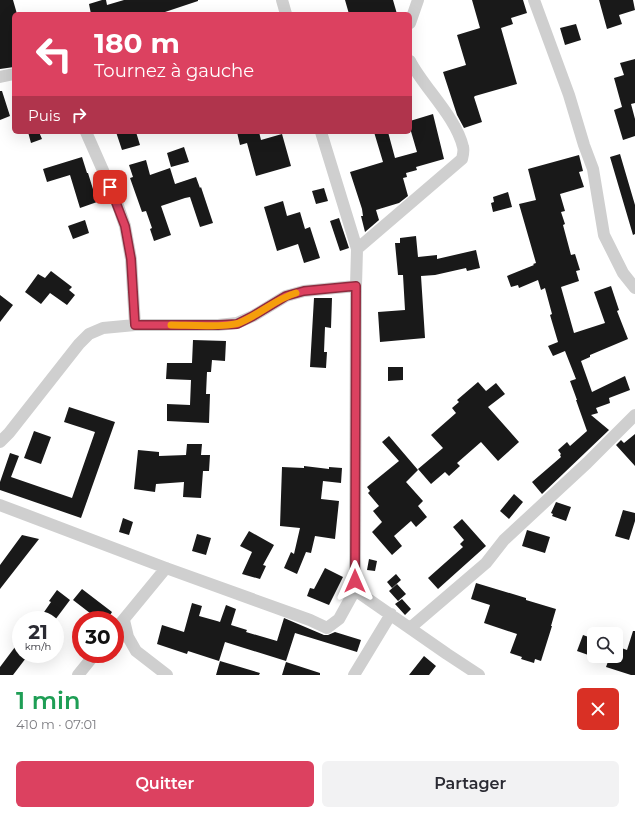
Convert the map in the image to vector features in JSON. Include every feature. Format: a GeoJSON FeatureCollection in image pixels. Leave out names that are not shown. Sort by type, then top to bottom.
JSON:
{"type":"FeatureCollection","features":[{"type":"Feature","properties":{"kind":"street"},"geometry":{"type":"LineString","coordinates":[[282,0],[285,12]]}},
{"type":"Feature","properties":{"kind":"street"},"geometry":{"type":"LineString","coordinates":[[412,17],[418,0]]}},
{"type":"Feature","properties":{"kind":"street"},"geometry":{"type":"LineString","coordinates":[[534,0],[569,95],[593,169],[604,235],[623,273],[635,288]]}},
{"type":"Feature","properties":{"kind":"street"},"geometry":{"type":"LineString","coordinates":[[357,249],[462,159],[463,148],[457,130],[416,73],[412,65]]}},
{"type":"Feature","properties":{"kind":"street"},"geometry":{"type":"LineString","coordinates":[[0,77],[12,74]]}},
{"type":"Feature","properties":{"kind":"street"},"geometry":{"type":"LineString","coordinates":[[87,134],[116,200],[125,226],[131,259],[135,325]]}},
{"type":"Feature","properties":{"kind":"street"},"geometry":{"type":"LineString","coordinates":[[0,505],[166,568],[310,620],[327,628],[339,619],[355,590],[357,249],[322,134]]}},
{"type":"Feature","properties":{"kind":"street"},"geometry":{"type":"LineString","coordinates":[[0,442],[79,344],[89,334],[103,328],[135,325],[237,324],[286,296],[304,291],[356,286]]}},
{"type":"Feature","properties":{"kind":"street"},"geometry":{"type":"LineString","coordinates":[[410,628],[486,563],[504,540],[587,463],[635,415]]}},
{"type":"Feature","properties":{"kind":"street"},"geometry":{"type":"LineString","coordinates":[[166,568],[124,620],[128,637],[136,650],[167,675]]}},
{"type":"Feature","properties":{"kind":"street"},"geometry":{"type":"LineString","coordinates":[[355,590],[479,675]]}},
{"type":"Feature","properties":{"kind":"street"},"geometry":{"type":"LineString","coordinates":[[354,675],[391,614]]}},
{"type":"Feature","properties":{"kind":"street"},"geometry":{"type":"LineString","coordinates":[[78,675],[88,663]]}},
{"type":"Feature","properties":{"kind":"building"},"geometry":{"type":"Polygon","coordinates":[[[0,0],[13,0],[16,12],[12,12],[12,67],[0,69],[0,0]]]}},
{"type":"Feature","properties":{"kind":"building"},"geometry":{"type":"Polygon","coordinates":[[[102,0],[106,0],[107,5],[124,0],[198,0],[165,12],[91,12],[89,4],[102,0]]]}},
{"type":"Feature","properties":{"kind":"building"},"geometry":{"type":"Polygon","coordinates":[[[345,0],[393,0],[396,12],[348,12],[345,0]]]}},
{"type":"Feature","properties":{"kind":"building"},"geometry":{"type":"Polygon","coordinates":[[[472,0],[523,0],[527,13],[511,18],[513,24],[501,28],[517,84],[475,96],[474,97],[482,122],[464,128],[457,115],[443,72],[466,65],[457,35],[480,28],[472,0]]]}},
{"type":"Feature","properties":{"kind":"building"},"geometry":{"type":"Polygon","coordinates":[[[599,0],[633,0],[635,10],[619,15],[622,24],[607,29],[599,0]]]}},
{"type":"Feature","properties":{"kind":"building"},"geometry":{"type":"Polygon","coordinates":[[[576,24],[581,40],[565,45],[560,28],[576,24]]]}},
{"type":"Feature","properties":{"kind":"building"},"geometry":{"type":"Polygon","coordinates":[[[635,59],[635,103],[631,104],[635,119],[635,136],[623,140],[614,110],[622,107],[614,78],[624,75],[620,63],[635,59]]]}},
{"type":"Feature","properties":{"kind":"building"},"geometry":{"type":"Polygon","coordinates":[[[0,91],[2,91],[10,116],[0,120],[0,91]]]}},
{"type":"Feature","properties":{"kind":"building"},"geometry":{"type":"Polygon","coordinates":[[[433,114],[444,159],[416,167],[417,170],[406,173],[407,177],[403,178],[408,196],[399,203],[376,210],[379,220],[365,232],[361,216],[363,216],[362,209],[350,172],[383,162],[375,134],[389,134],[395,158],[417,152],[412,134],[412,120],[433,114]]]}},
{"type":"Feature","properties":{"kind":"building"},"geometry":{"type":"Polygon","coordinates":[[[29,134],[40,134],[42,139],[31,143],[29,134]]]}},
{"type":"Feature","properties":{"kind":"building"},"geometry":{"type":"Polygon","coordinates":[[[117,134],[137,134],[140,145],[122,150],[117,134]]]}},
{"type":"Feature","properties":{"kind":"building"},"geometry":{"type":"Polygon","coordinates":[[[237,134],[260,134],[261,140],[282,134],[291,166],[256,176],[247,143],[240,145],[237,134]]]}},
{"type":"Feature","properties":{"kind":"building"},"geometry":{"type":"Polygon","coordinates":[[[184,147],[189,162],[171,167],[167,153],[184,147]]]}},
{"type":"Feature","properties":{"kind":"building"},"geometry":{"type":"Polygon","coordinates":[[[620,154],[635,205],[635,234],[633,235],[610,157],[620,154]]]}},
{"type":"Feature","properties":{"kind":"building"},"geometry":{"type":"Polygon","coordinates":[[[579,155],[583,171],[579,172],[584,187],[560,194],[565,211],[561,212],[565,224],[563,225],[571,255],[575,254],[580,270],[576,271],[579,281],[561,287],[574,333],[605,323],[594,292],[611,286],[619,310],[617,311],[628,339],[590,355],[590,357],[581,361],[592,392],[625,376],[630,390],[609,398],[610,403],[596,408],[598,413],[591,415],[609,430],[542,494],[532,482],[561,457],[558,450],[567,442],[570,446],[587,431],[570,381],[576,379],[565,351],[553,356],[548,346],[558,342],[550,315],[552,314],[545,288],[541,290],[538,280],[519,288],[518,285],[511,287],[507,276],[536,263],[519,204],[536,200],[528,169],[579,155]]]}},
{"type":"Feature","properties":{"kind":"building"},"geometry":{"type":"Polygon","coordinates":[[[82,157],[97,202],[80,208],[70,175],[47,182],[43,169],[82,157]]]}},
{"type":"Feature","properties":{"kind":"building"},"geometry":{"type":"Polygon","coordinates":[[[146,160],[150,175],[170,168],[175,184],[196,177],[200,188],[201,187],[213,223],[200,227],[190,197],[185,198],[161,206],[171,235],[154,241],[150,229],[152,228],[146,211],[142,212],[130,178],[133,177],[129,165],[146,160]]]}},
{"type":"Feature","properties":{"kind":"building"},"geometry":{"type":"Polygon","coordinates":[[[324,188],[328,201],[316,204],[312,191],[324,188]]]}},
{"type":"Feature","properties":{"kind":"building"},"geometry":{"type":"Polygon","coordinates":[[[508,192],[512,207],[493,212],[491,203],[494,202],[493,197],[508,192]]]}},
{"type":"Feature","properties":{"kind":"building"},"geometry":{"type":"Polygon","coordinates":[[[283,201],[287,216],[300,212],[305,229],[310,227],[320,258],[304,263],[298,244],[277,251],[264,207],[283,201]]]}},
{"type":"Feature","properties":{"kind":"building"},"geometry":{"type":"Polygon","coordinates":[[[339,218],[349,248],[340,251],[330,221],[339,218]]]}},
{"type":"Feature","properties":{"kind":"building"},"geometry":{"type":"Polygon","coordinates":[[[85,220],[89,233],[73,239],[68,226],[85,220]]]}},
{"type":"Feature","properties":{"kind":"building"},"geometry":{"type":"Polygon","coordinates":[[[416,236],[418,257],[437,255],[437,259],[476,250],[480,268],[467,271],[466,268],[435,275],[421,276],[425,338],[380,342],[378,312],[405,310],[403,275],[398,275],[395,243],[400,243],[400,238],[416,236]]]}},
{"type":"Feature","properties":{"kind":"building"},"geometry":{"type":"Polygon","coordinates":[[[51,271],[72,287],[69,290],[75,295],[67,305],[50,293],[41,304],[25,292],[38,274],[45,278],[51,271]]]}},
{"type":"Feature","properties":{"kind":"building"},"geometry":{"type":"Polygon","coordinates":[[[0,295],[13,305],[0,322],[0,295]]]}},
{"type":"Feature","properties":{"kind":"building"},"geometry":{"type":"Polygon","coordinates":[[[314,298],[332,298],[331,328],[325,327],[324,352],[327,352],[326,368],[310,367],[314,298]]]}},
{"type":"Feature","properties":{"kind":"building"},"geometry":{"type":"Polygon","coordinates":[[[193,340],[226,341],[225,361],[212,360],[211,372],[207,372],[206,394],[210,394],[209,423],[167,421],[167,404],[190,405],[191,380],[166,379],[167,363],[192,363],[193,340]]]}},
{"type":"Feature","properties":{"kind":"building"},"geometry":{"type":"Polygon","coordinates":[[[388,367],[403,367],[403,380],[388,381],[388,367]]]}},
{"type":"Feature","properties":{"kind":"building"},"geometry":{"type":"Polygon","coordinates":[[[478,382],[486,391],[496,383],[505,394],[488,407],[519,442],[498,461],[481,442],[457,463],[460,466],[449,476],[445,472],[431,484],[418,469],[443,448],[431,435],[456,413],[452,408],[459,402],[457,400],[478,382]]]}},
{"type":"Feature","properties":{"kind":"building"},"geometry":{"type":"Polygon","coordinates":[[[69,407],[115,422],[81,518],[0,490],[0,482],[10,453],[19,456],[11,477],[72,498],[95,432],[64,422],[69,407]]]}},
{"type":"Feature","properties":{"kind":"building"},"geometry":{"type":"Polygon","coordinates":[[[34,431],[51,437],[41,464],[24,458],[34,431]]]}},
{"type":"Feature","properties":{"kind":"building"},"geometry":{"type":"Polygon","coordinates":[[[635,434],[635,466],[616,445],[621,440],[624,443],[635,434]]]}},
{"type":"Feature","properties":{"kind":"building"},"geometry":{"type":"Polygon","coordinates":[[[389,436],[418,470],[406,482],[423,501],[418,506],[427,517],[416,527],[411,521],[394,536],[402,546],[392,555],[372,532],[382,522],[373,511],[379,506],[368,493],[370,491],[367,487],[399,461],[382,442],[389,436]]]}},
{"type":"Feature","properties":{"kind":"building"},"geometry":{"type":"Polygon","coordinates":[[[187,444],[202,444],[201,455],[210,455],[209,471],[203,471],[201,498],[183,497],[184,482],[156,484],[155,492],[134,489],[138,450],[159,452],[159,456],[186,455],[187,444]]]}},
{"type":"Feature","properties":{"kind":"building"},"geometry":{"type":"Polygon","coordinates":[[[304,466],[329,469],[329,467],[342,468],[341,483],[323,481],[321,499],[339,501],[335,539],[315,536],[311,553],[306,552],[297,574],[284,568],[291,552],[294,554],[300,528],[280,526],[282,467],[304,468],[304,466]]]}},
{"type":"Feature","properties":{"kind":"building"},"geometry":{"type":"Polygon","coordinates":[[[514,494],[523,502],[509,519],[500,511],[514,494]]]}},
{"type":"Feature","properties":{"kind":"building"},"geometry":{"type":"Polygon","coordinates":[[[556,502],[571,507],[566,521],[552,516],[553,514],[551,513],[556,502]]]}},
{"type":"Feature","properties":{"kind":"building"},"geometry":{"type":"Polygon","coordinates":[[[623,510],[635,513],[635,521],[629,540],[615,536],[623,510]]]}},
{"type":"Feature","properties":{"kind":"building"},"geometry":{"type":"Polygon","coordinates":[[[123,518],[133,522],[129,535],[119,532],[123,518]]]}},
{"type":"Feature","properties":{"kind":"building"},"geometry":{"type":"Polygon","coordinates":[[[462,519],[486,546],[438,589],[428,578],[463,547],[460,544],[464,540],[453,527],[462,519]]]}},
{"type":"Feature","properties":{"kind":"building"},"geometry":{"type":"Polygon","coordinates":[[[527,530],[550,537],[545,553],[522,546],[527,530]]]}},
{"type":"Feature","properties":{"kind":"building"},"geometry":{"type":"Polygon","coordinates":[[[249,531],[274,545],[263,565],[266,566],[260,579],[242,574],[252,552],[240,546],[249,531]]]}},
{"type":"Feature","properties":{"kind":"building"},"geometry":{"type":"Polygon","coordinates":[[[197,534],[211,538],[206,555],[192,551],[197,534]]]}},
{"type":"Feature","properties":{"kind":"building"},"geometry":{"type":"Polygon","coordinates":[[[22,535],[39,539],[0,589],[0,565],[22,535]]]}},
{"type":"Feature","properties":{"kind":"building"},"geometry":{"type":"Polygon","coordinates":[[[369,559],[377,561],[375,571],[367,570],[369,559]]]}},
{"type":"Feature","properties":{"kind":"building"},"geometry":{"type":"Polygon","coordinates":[[[325,568],[343,577],[329,605],[307,596],[310,588],[314,589],[325,568]]]}},
{"type":"Feature","properties":{"kind":"building"},"geometry":{"type":"Polygon","coordinates":[[[396,574],[401,580],[392,588],[387,582],[396,574]]]}},
{"type":"Feature","properties":{"kind":"building"},"geometry":{"type":"Polygon","coordinates":[[[476,583],[556,609],[541,661],[535,659],[534,663],[521,659],[522,657],[510,653],[517,634],[484,623],[490,605],[471,599],[476,583]]]}},
{"type":"Feature","properties":{"kind":"building"},"geometry":{"type":"Polygon","coordinates":[[[397,584],[406,594],[398,601],[389,591],[397,584]]]}},
{"type":"Feature","properties":{"kind":"building"},"geometry":{"type":"Polygon","coordinates":[[[82,589],[111,611],[87,611],[73,600],[82,589]]]}},
{"type":"Feature","properties":{"kind":"building"},"geometry":{"type":"Polygon","coordinates":[[[57,590],[70,600],[62,611],[45,611],[51,602],[49,601],[57,590]]]}},
{"type":"Feature","properties":{"kind":"building"},"geometry":{"type":"Polygon","coordinates":[[[402,599],[411,609],[405,615],[395,604],[402,599]]]}},
{"type":"Feature","properties":{"kind":"building"},"geometry":{"type":"Polygon","coordinates":[[[192,603],[202,606],[199,616],[220,622],[226,605],[236,609],[231,625],[247,630],[246,632],[277,641],[284,618],[324,635],[335,632],[361,640],[357,652],[295,633],[286,661],[225,642],[219,661],[188,651],[187,654],[157,644],[162,625],[184,632],[192,603]]]}},
{"type":"Feature","properties":{"kind":"building"},"geometry":{"type":"Polygon","coordinates":[[[633,631],[635,631],[635,675],[606,667],[607,663],[623,663],[623,649],[627,650],[633,631]]]}},
{"type":"Feature","properties":{"kind":"building"},"geometry":{"type":"Polygon","coordinates":[[[583,635],[587,636],[587,655],[577,651],[583,635]]]}},
{"type":"Feature","properties":{"kind":"building"},"geometry":{"type":"Polygon","coordinates":[[[12,651],[12,663],[22,663],[13,675],[0,675],[0,667],[12,651]]]}},
{"type":"Feature","properties":{"kind":"building"},"geometry":{"type":"Polygon","coordinates":[[[424,656],[436,666],[429,675],[409,675],[424,656]]]}},
{"type":"Feature","properties":{"kind":"building"},"geometry":{"type":"Polygon","coordinates":[[[220,661],[260,673],[259,675],[216,675],[220,661]]]}},
{"type":"Feature","properties":{"kind":"building"},"geometry":{"type":"Polygon","coordinates":[[[286,662],[320,673],[320,675],[282,675],[286,662]]]}},
{"type":"Feature","properties":{"kind":"slow traffic"},"geometry":{"type":"LineString","coordinates":[[171,325],[237,324],[286,296],[296,293]]}},
{"type":"Feature","properties":{"kind":"route"},"geometry":{"type":"LineString","coordinates":[[110,187],[125,226],[131,259],[135,325],[237,324],[286,296],[304,291],[356,286],[355,581]]}}]}
